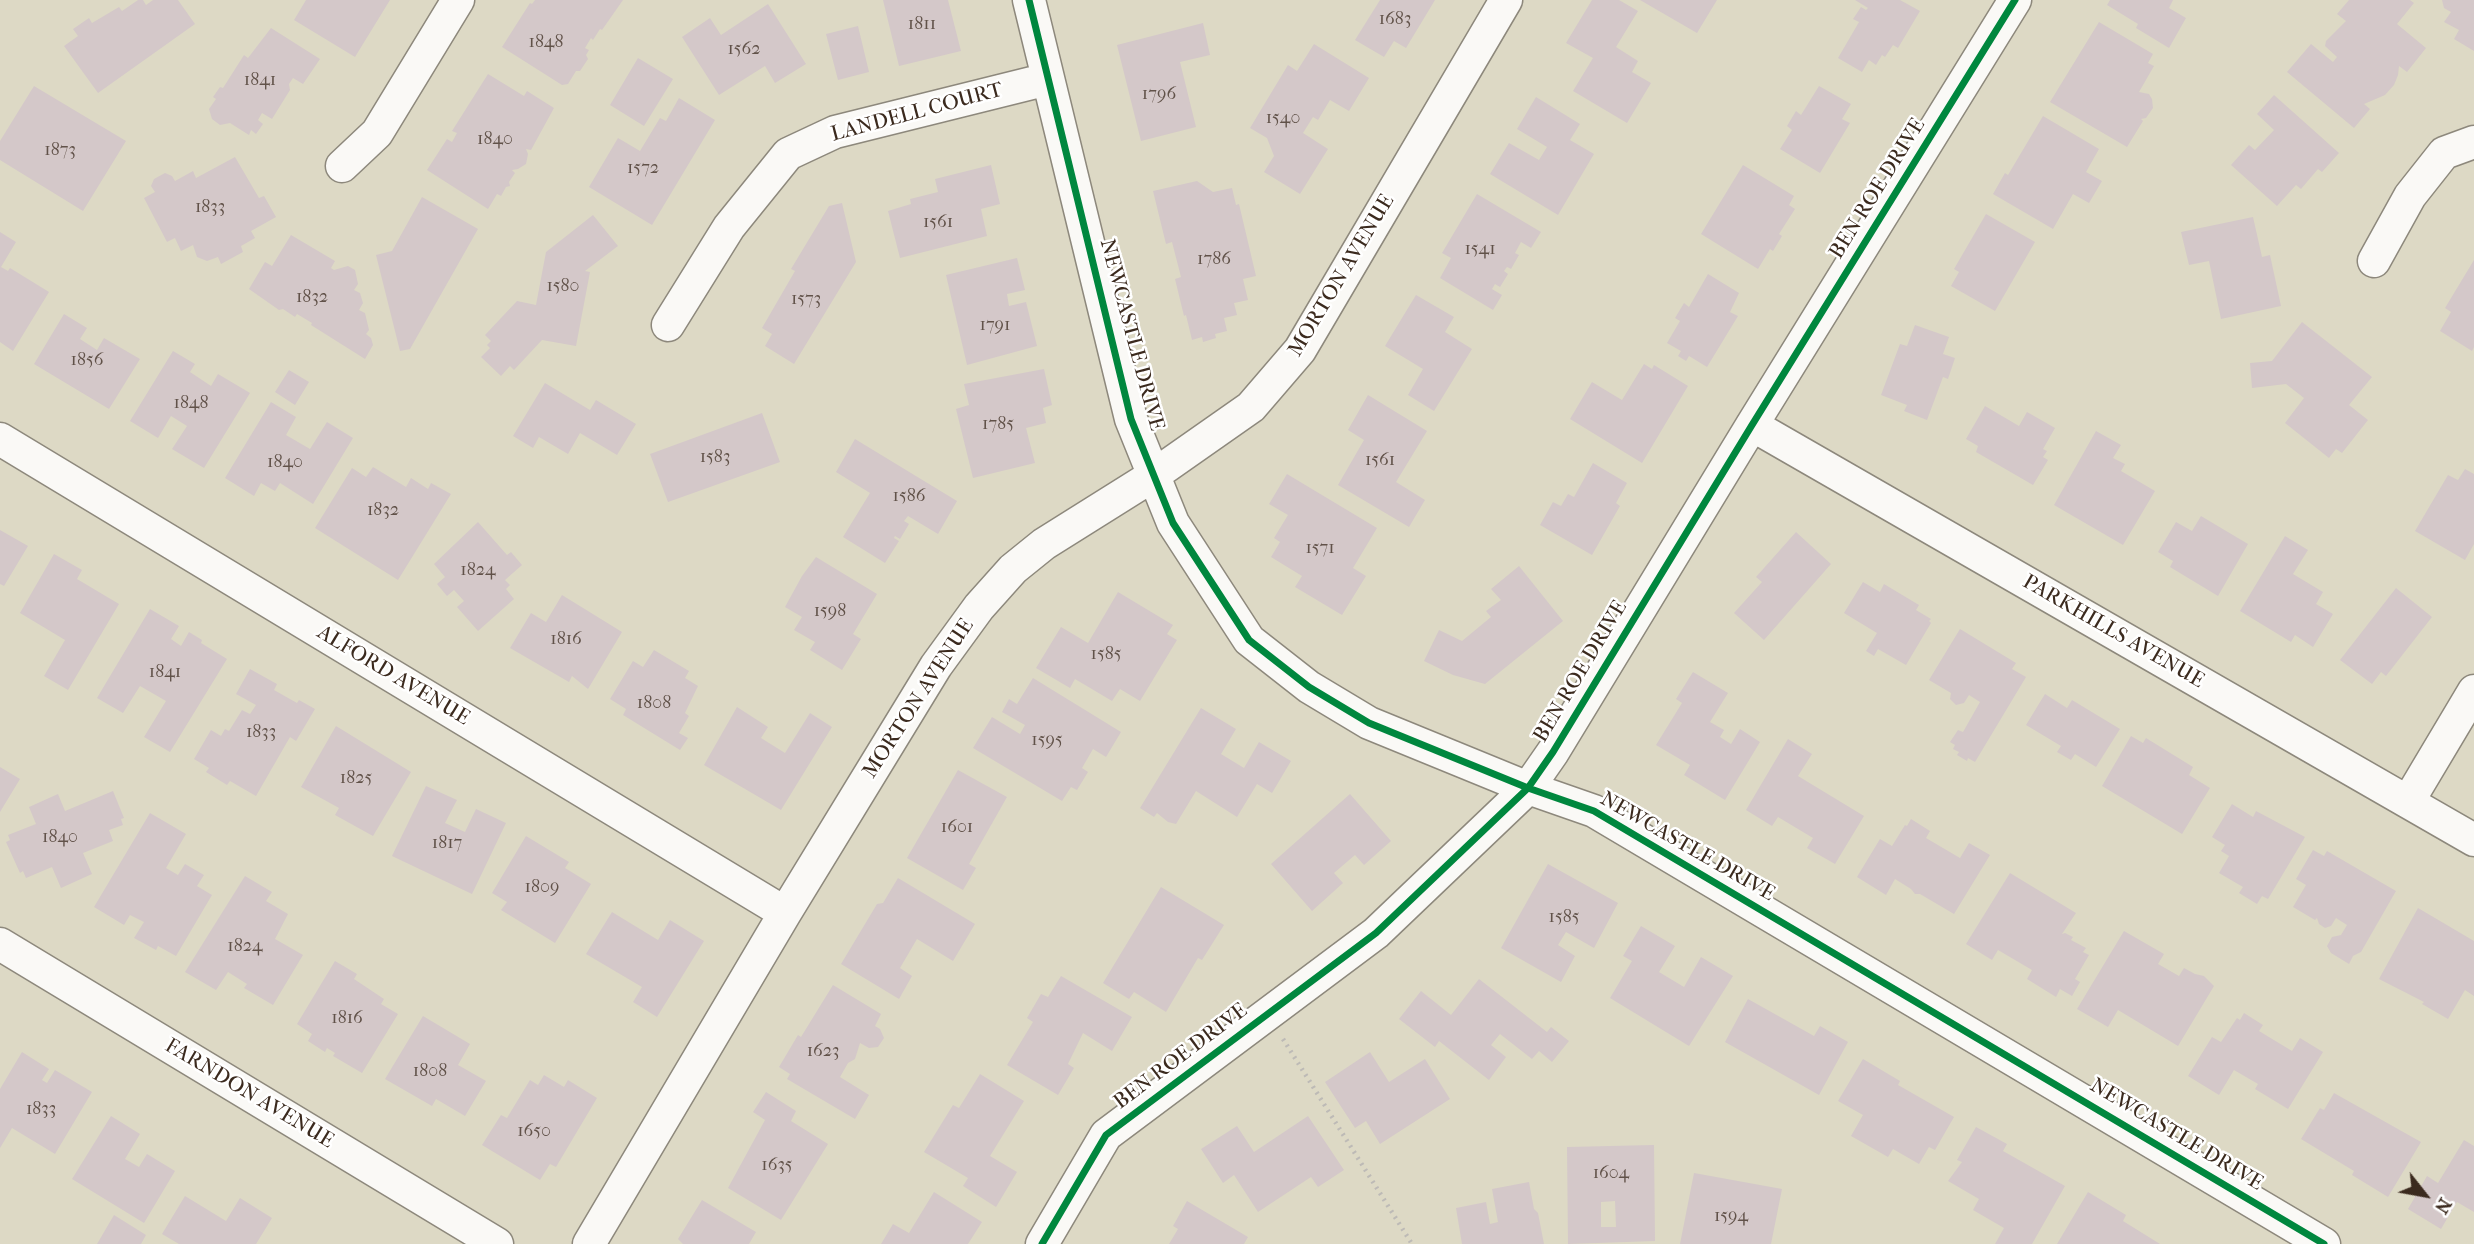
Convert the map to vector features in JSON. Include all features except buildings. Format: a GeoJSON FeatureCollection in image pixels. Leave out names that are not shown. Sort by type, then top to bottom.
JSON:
{"type":"FeatureCollection","features":[{"type":"Feature","properties":{"kind":"street"},"geometry":{"type":"LineString","coordinates":[[342,166],[377,134],[458,0]]}},
{"type":"Feature","properties":{"kind":"street","name":"NEWCASTLE DRIVE"},"geometry":{"type":"LineString","coordinates":[[1029,0],[1131,419],[1173,523],[1249,640],[1309,687],[1368,723],[1528,788],[1594,811],[2323,1244]]}},
{"type":"Feature","properties":{"kind":"street","name":"MORTON AVENUE"},"geometry":{"type":"LineString","coordinates":[[589,1244],[936,666],[979,607],[1013,569],[1044,544],[1154,475],[1251,407],[1300,350],[1506,0]]}},
{"type":"Feature","properties":{"kind":"street","name":"BEN ROE DRIVE"},"geometry":{"type":"LineString","coordinates":[[1042,1244],[1106,1135],[1376,933],[1528,788],[1553,752],[2015,0]]}},
{"type":"Feature","properties":{"kind":"street","name":"LANDELL COURT"},"geometry":{"type":"LineString","coordinates":[[668,325],[729,227],[788,154],[835,132],[1048,79]]}},
{"type":"Feature","properties":{"kind":"street"},"geometry":{"type":"LineString","coordinates":[[2374,261],[2410,196],[2444,153],[2474,142]]}},
{"type":"Feature","properties":{"kind":"street","name":"PARKHILLS AVENUE"},"geometry":{"type":"LineString","coordinates":[[1752,425],[2474,839]]}},
{"type":"Feature","properties":{"kind":"street","name":"ALFORD AVENUE"},"geometry":{"type":"LineString","coordinates":[[0,439],[785,914]]}},
{"type":"Feature","properties":{"kind":"street"},"geometry":{"type":"LineString","coordinates":[[2409,800],[2474,691]]}},
{"type":"Feature","properties":{"kind":"street","name":"FARNDON AVENUE"},"geometry":{"type":"LineString","coordinates":[[0,944],[497,1244]]}},
{"type":"Feature","properties":{"kind":"path"},"geometry":{"type":"LineString","coordinates":[[1268,1014],[1412,1244]]}},
{"type":"Feature","properties":{"kind":"cycle path"},"geometry":{"type":"LineString","coordinates":[[1029,0],[1131,419],[1173,523],[1249,640],[1309,687],[1369,723],[1528,788],[1594,811],[2324,1244]]}},
{"type":"Feature","properties":{"kind":"cycle path"},"geometry":{"type":"LineString","coordinates":[[1042,1244],[1106,1135],[1376,933],[1528,788],[1553,752],[2015,0]]}}]}
